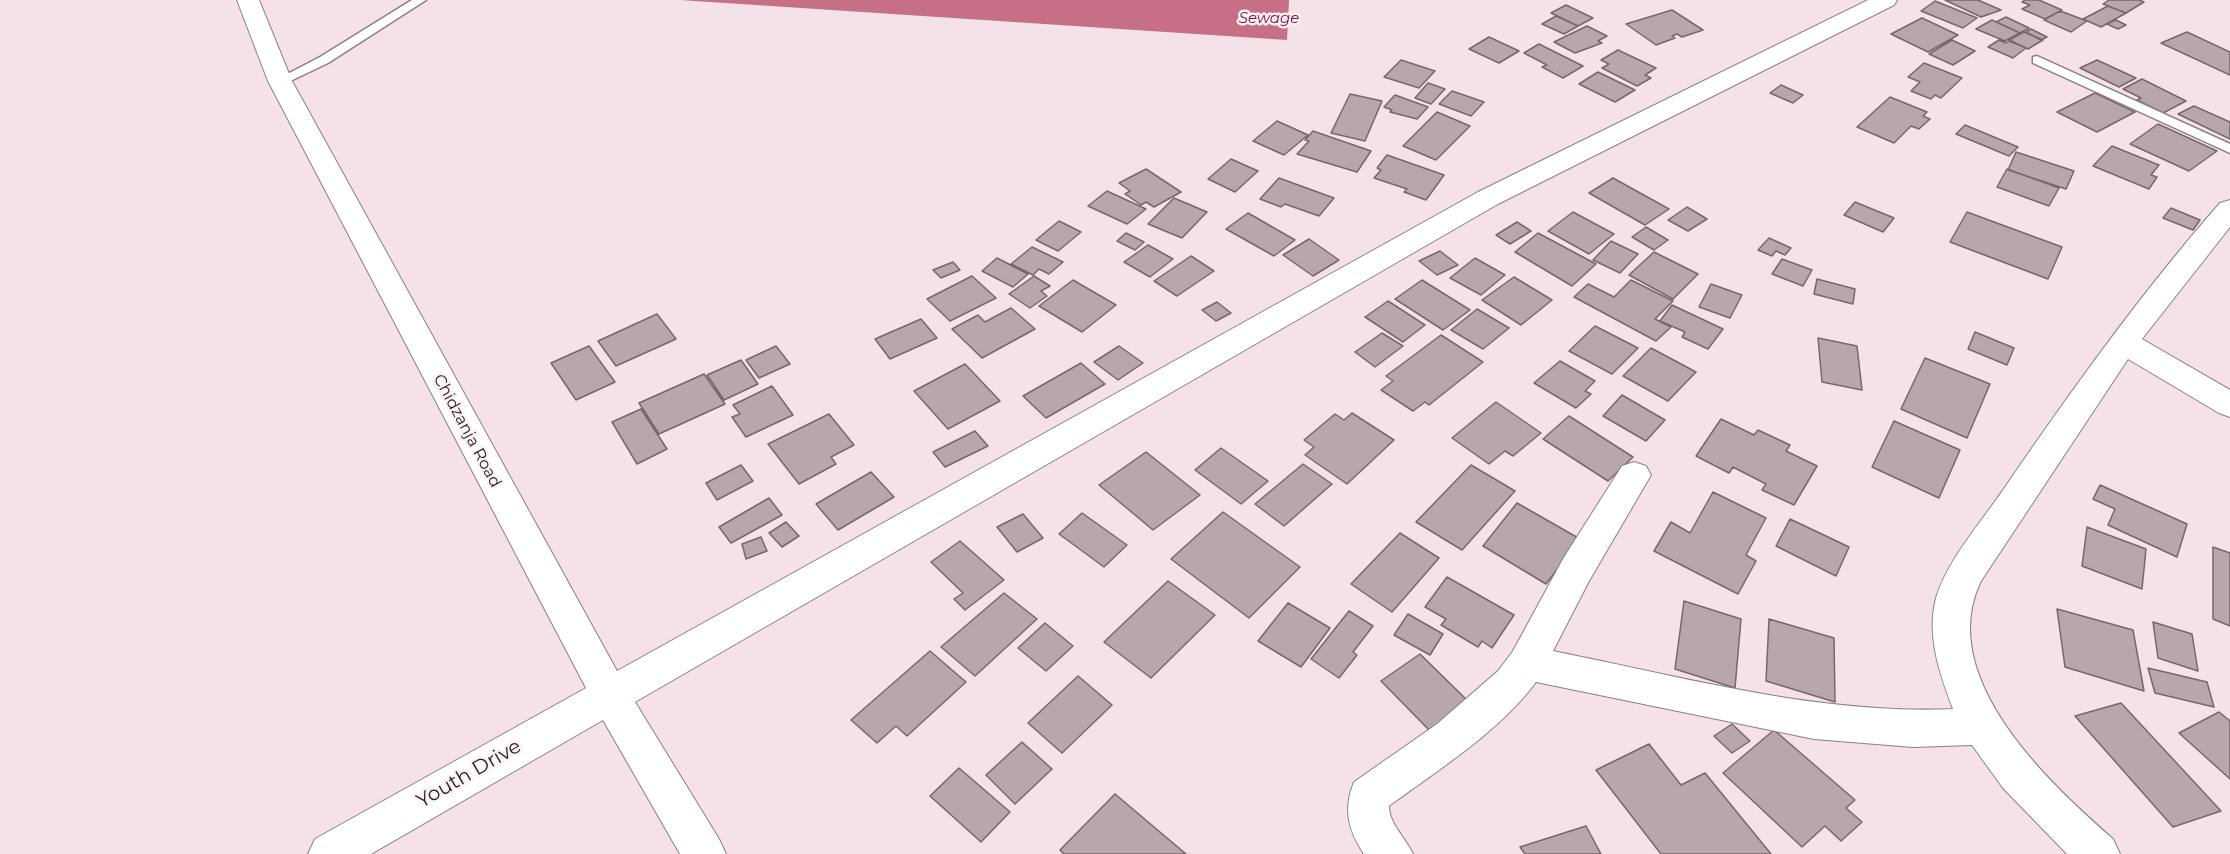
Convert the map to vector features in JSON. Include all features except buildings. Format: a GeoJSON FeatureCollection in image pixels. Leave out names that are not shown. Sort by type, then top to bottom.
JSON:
{"type":"FeatureCollection","features":[{"type":"Feature","properties":{"kind":"street","name":"Chidzanja Road"},"geometry":{"type":"LineString","coordinates":[[248,0],[280,81],[609,694],[704,854]]}},
{"type":"Feature","properties":{"kind":"street","name":"Youth Drive"},"geometry":{"type":"LineString","coordinates":[[330,854],[1488,198],[1886,0]]}},
{"type":"Feature","properties":{"kind":"street"},"geometry":{"type":"LineString","coordinates":[[2098,854],[2066,825],[2016,772],[1981,726],[1961,678],[1952,635],[1954,600],[1967,572],[2124,342],[2182,262],[2230,209]]}},
{"type":"Feature","properties":{"kind":"street"},"geometry":{"type":"LineString","coordinates":[[2124,342],[2230,405]]}},
{"type":"Feature","properties":{"kind":"street"},"geometry":{"type":"LineString","coordinates":[[1391,854],[1370,826],[1366,812],[1369,796],[1485,708],[1527,663],[1576,570],[1634,475]]}},
{"type":"Feature","properties":{"kind":"street"},"geometry":{"type":"LineString","coordinates":[[1527,663],[1814,721],[1913,729],[1981,726]]}},
{"type":"Feature","properties":{"kind":"lane"},"geometry":{"type":"LineString","coordinates":[[280,81],[324,60],[420,0]]}},
{"type":"Feature","properties":{"kind":"lane"},"geometry":{"type":"LineString","coordinates":[[2037,60],[2230,149]]}},
{"type":"Feature","properties":{"kind":"water","name":"Sewage"},"geometry":{"type":"Polygon","coordinates":[[[680,0],[1289,0],[1287,40],[680,0]]]}}]}
